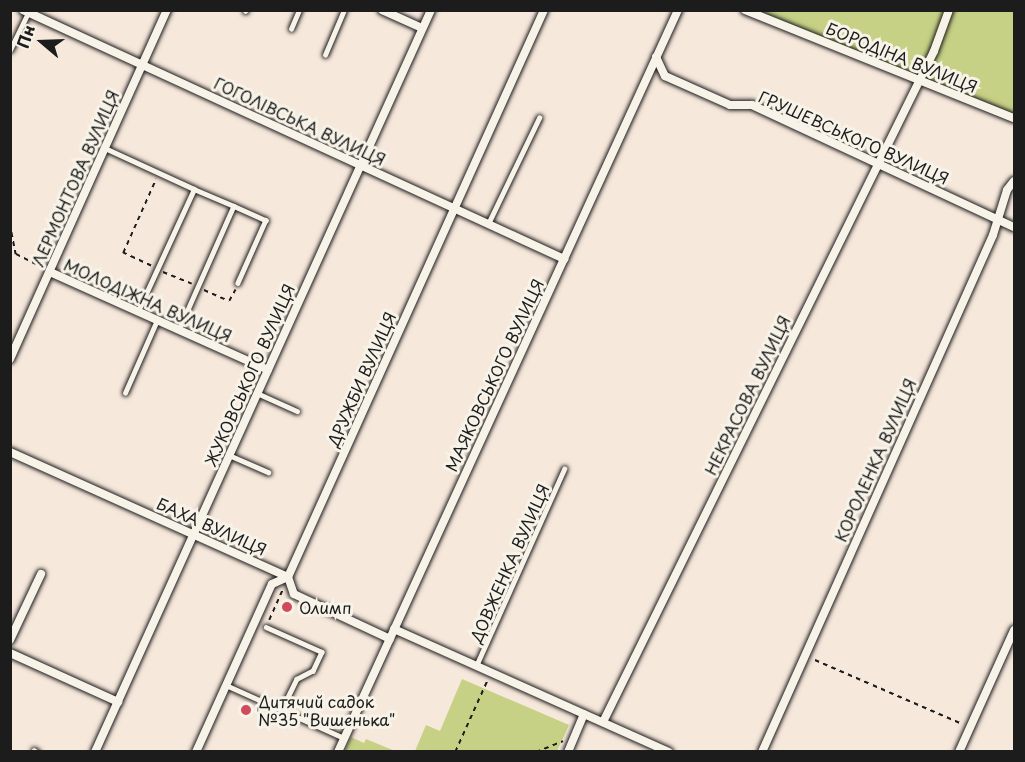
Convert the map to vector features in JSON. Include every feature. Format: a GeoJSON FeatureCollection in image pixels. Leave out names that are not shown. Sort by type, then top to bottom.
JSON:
{"type":"FeatureCollection","features":[{"type":"Feature","properties":{"kind":"street","name":"ЛЕРМОНТОВА ВУЛИЦЯ"},"geometry":{"type":"LineString","coordinates":[[10,359],[167,10]]}},
{"type":"Feature","properties":{"kind":"street"},"geometry":{"type":"LineString","coordinates":[[382,10],[422,28]]}},
{"type":"Feature","properties":{"kind":"street","name":"ЖУКОВСЬКОГО ВУЛИЦЯ"},"geometry":{"type":"LineString","coordinates":[[95,752],[431,10]]}},
{"type":"Feature","properties":{"kind":"street","name":"ДРУЖБИ ВУЛИЦЯ"},"geometry":{"type":"LineString","coordinates":[[196,752],[272,584],[288,577],[544,10]]}},
{"type":"Feature","properties":{"kind":"street","name":"МАЯКОВСЬКОГО ВУЛИЦЯ"},"geometry":{"type":"LineString","coordinates":[[338,752],[678,10]]}},
{"type":"Feature","properties":{"kind":"street","name":"БОРОДІНА ВУЛИЦЯ"},"geometry":{"type":"LineString","coordinates":[[745,10],[1014,118]]}},
{"type":"Feature","properties":{"kind":"street","name":"НЕКРАСОВА ВУЛИЦЯ"},"geometry":{"type":"LineString","coordinates":[[603,722],[876,164],[934,51],[949,10]]}},
{"type":"Feature","properties":{"kind":"street","name":"ГОГОЛІВСЬКА ВУЛИЦЯ"},"geometry":{"type":"LineString","coordinates":[[25,11],[564,259]]}},
{"type":"Feature","properties":{"kind":"street","name":"ГРУШЕВСЬКОГО ВУЛИЦЯ"},"geometry":{"type":"LineString","coordinates":[[656,57],[664,76],[730,105],[752,105],[1014,227]]}},
{"type":"Feature","properties":{"kind":"street","name":"КОРОЛЕНКА ВУЛИЦЯ"},"geometry":{"type":"LineString","coordinates":[[762,752],[998,219],[1007,190],[1014,181]]}},
{"type":"Feature","properties":{"kind":"street","name":"МОЛОДІЖНА ВУЛИЦЯ"},"geometry":{"type":"LineString","coordinates":[[50,272],[268,370]]}},
{"type":"Feature","properties":{"kind":"street","name":"БАХА ВУЛИЦЯ"},"geometry":{"type":"LineString","coordinates":[[10,452],[288,577],[294,594],[390,639]]}},
{"type":"Feature","properties":{"kind":"street"},"geometry":{"type":"LineString","coordinates":[[10,639],[41,574]]}},
{"type":"Feature","properties":{"kind":"street"},"geometry":{"type":"LineString","coordinates":[[394,630],[669,752]]}},
{"type":"Feature","properties":{"kind":"street"},"geometry":{"type":"LineString","coordinates":[[959,752],[1014,632]]}},
{"type":"Feature","properties":{"kind":"street"},"geometry":{"type":"LineString","coordinates":[[10,653],[118,702]]}},
{"type":"Feature","properties":{"kind":"street"},"geometry":{"type":"LineString","coordinates":[[568,752],[584,714]]}},
{"type":"Feature","properties":{"kind":"lane"},"geometry":{"type":"LineString","coordinates":[[291,29],[299,10]]}},
{"type":"Feature","properties":{"kind":"lane"},"geometry":{"type":"LineString","coordinates":[[325,55],[344,10]]}},
{"type":"Feature","properties":{"kind":"lane"},"geometry":{"type":"LineString","coordinates":[[10,50],[25,11]]}},
{"type":"Feature","properties":{"kind":"lane"},"geometry":{"type":"LineString","coordinates":[[488,224],[539,118]]}},
{"type":"Feature","properties":{"kind":"lane"},"geometry":{"type":"LineString","coordinates":[[105,148],[266,219],[238,283]]}},
{"type":"Feature","properties":{"kind":"lane"},"geometry":{"type":"LineString","coordinates":[[138,311],[194,189]]}},
{"type":"Feature","properties":{"kind":"lane"},"geometry":{"type":"LineString","coordinates":[[179,330],[234,206]]}},
{"type":"Feature","properties":{"kind":"lane"},"geometry":{"type":"LineString","coordinates":[[125,393],[157,320]]}},
{"type":"Feature","properties":{"kind":"lane"},"geometry":{"type":"LineString","coordinates":[[257,393],[297,411]]}},
{"type":"Feature","properties":{"kind":"lane"},"geometry":{"type":"LineString","coordinates":[[230,455],[268,472]]}},
{"type":"Feature","properties":{"kind":"lane","name":"ДОВЖЕНКА ВУЛИЦЯ"},"geometry":{"type":"LineString","coordinates":[[476,666],[564,469]]}},
{"type":"Feature","properties":{"kind":"lane"},"geometry":{"type":"LineString","coordinates":[[266,627],[322,652],[313,671],[297,680],[282,710]]}},
{"type":"Feature","properties":{"kind":"lane"},"geometry":{"type":"LineString","coordinates":[[226,685],[344,738]]}},
{"type":"Feature","properties":{"kind":"path"},"geometry":{"type":"LineString","coordinates":[[10,224],[16,254],[50,272]]}},
{"type":"Feature","properties":{"kind":"path"},"geometry":{"type":"LineString","coordinates":[[266,627],[288,577]]}},
{"type":"Feature","properties":{"kind":"path"},"geometry":{"type":"LineString","coordinates":[[806,656],[969,728]]}},
{"type":"Feature","properties":{"kind":"path"},"geometry":{"type":"LineString","coordinates":[[454,752],[491,673]]}},
{"type":"Feature","properties":{"kind":"path"},"geometry":{"type":"LineString","coordinates":[[536,752],[574,737]]}},
{"type":"Feature","properties":{"kind":"green space"},"geometry":{"type":"Polygon","coordinates":[[[750,11],[1014,11],[1014,118],[750,11]]]}},
{"type":"Feature","properties":{"kind":"green space"},"geometry":{"type":"Polygon","coordinates":[[[462,679],[569,725],[557,751],[415,751],[426,725],[440,731],[462,679]]]}},
{"type":"Feature","properties":{"kind":"green space"},"geometry":{"type":"Polygon","coordinates":[[[351,737],[364,743],[366,739],[395,751],[345,751],[351,737]]]}},
{"type":"Feature","properties":{"kind":"place","name":"Олимп"},"geometry":{"type":"Point","coordinates":[287,607]}},
{"type":"Feature","properties":{"kind":"place","name":"Дитячий садок №35 \"Вишенька\""},"geometry":{"type":"Point","coordinates":[246,710]}}]}
